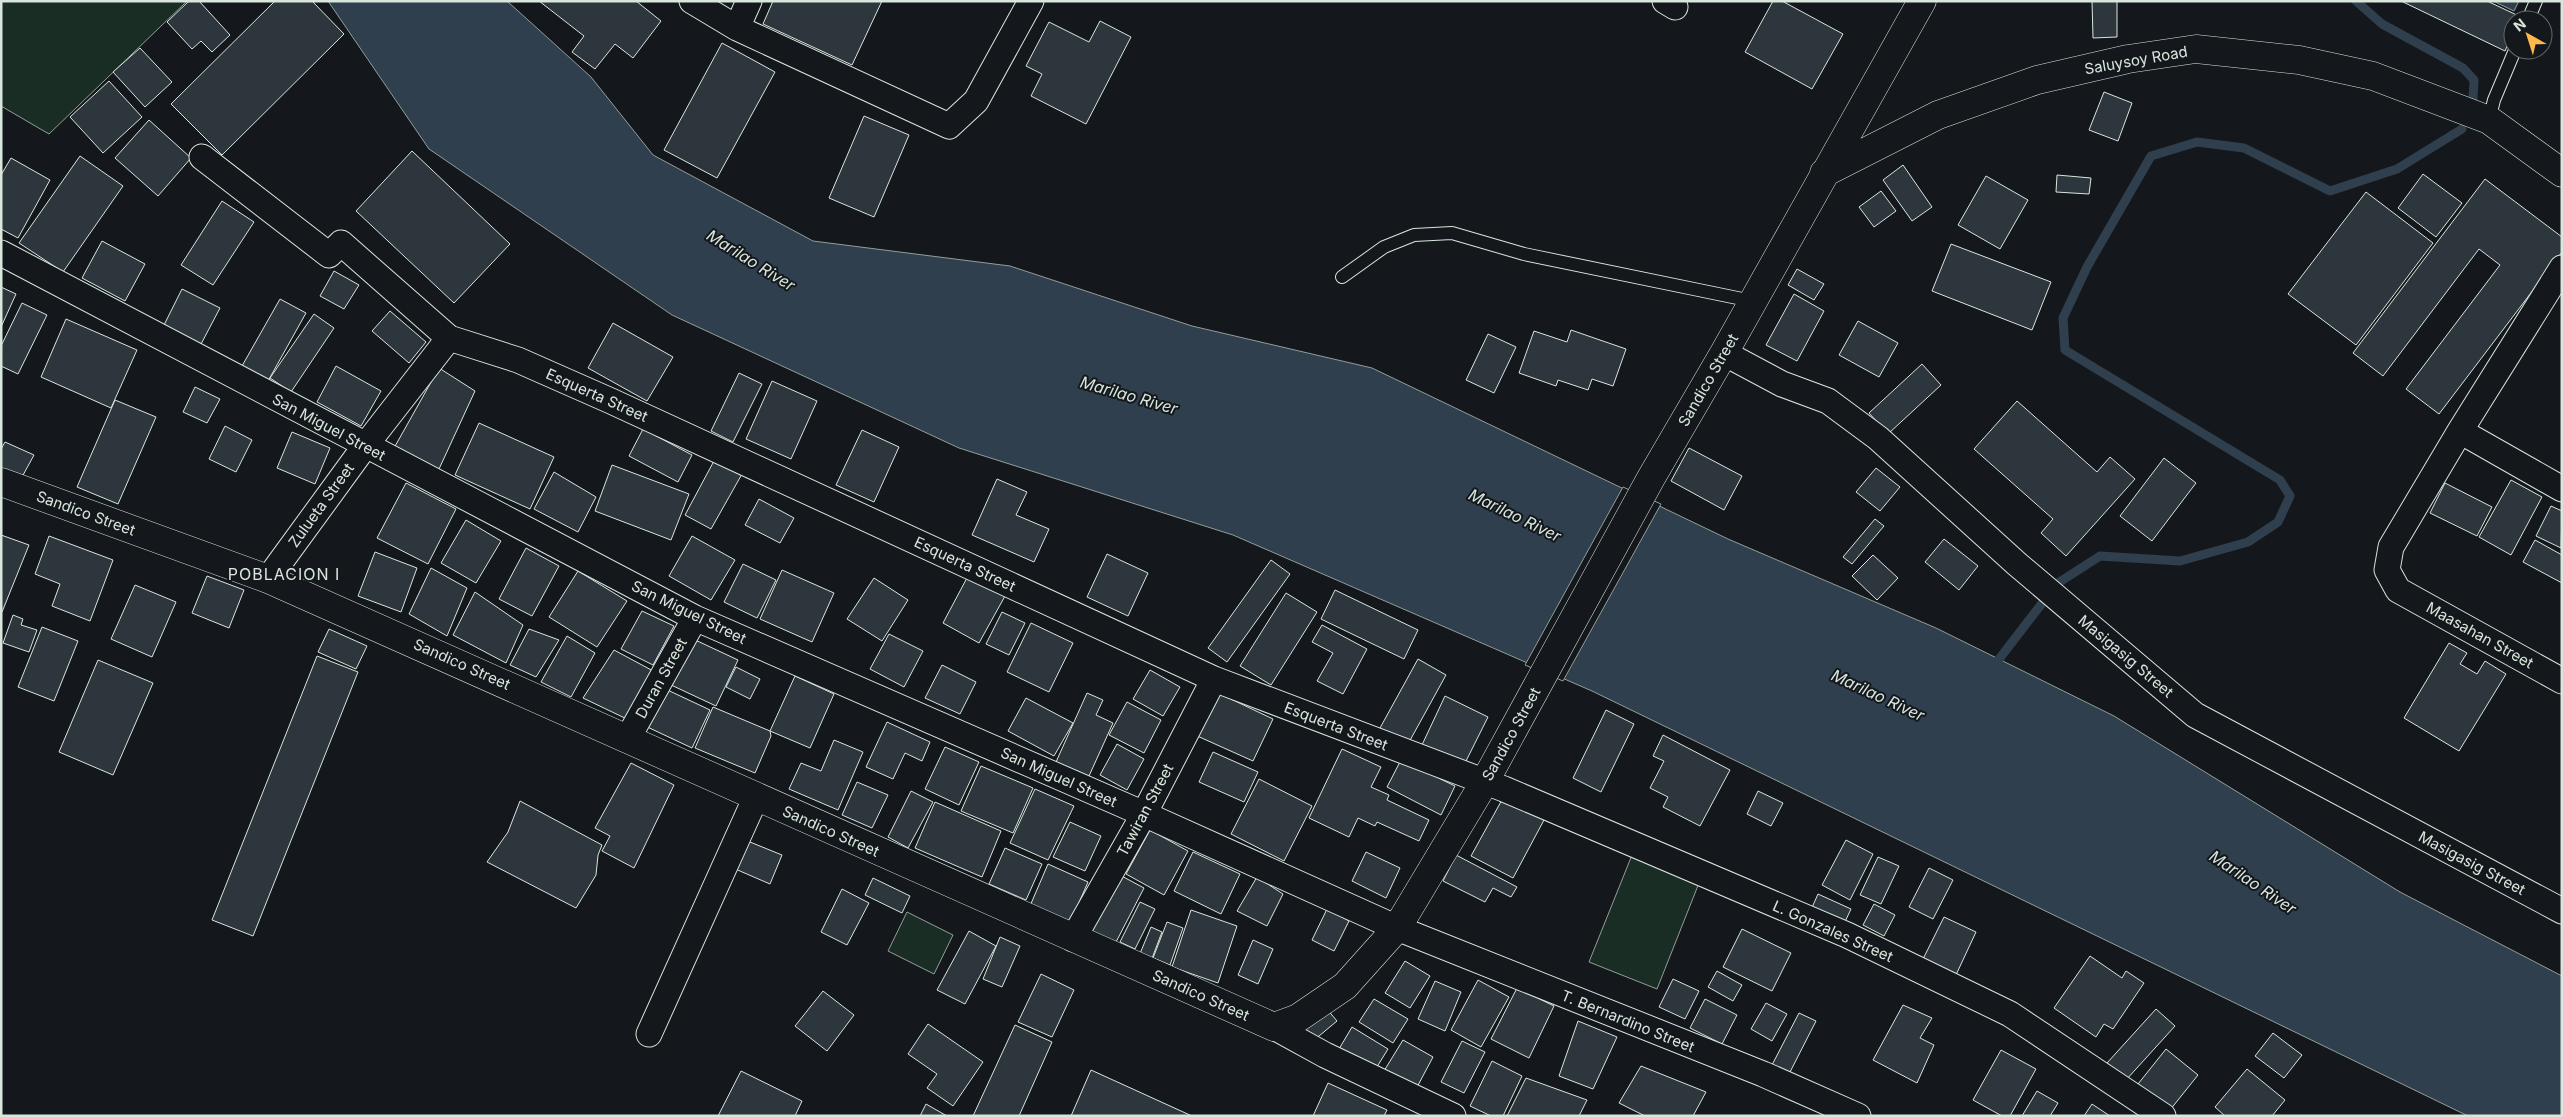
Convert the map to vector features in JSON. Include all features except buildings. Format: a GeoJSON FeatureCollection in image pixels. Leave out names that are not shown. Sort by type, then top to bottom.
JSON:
{"type":"FeatureCollection","features":[{"type":"Feature","properties":{"kind":"main road","name":"Sandico Street"},"geometry":{"type":"LineString","coordinates":[[1,482],[268,579],[1274,1027],[1298,1018],[1345,986],[1397,928],[1484,783],[1651,478],[1724,354],[1752,301],[1922,1]]}},
{"type":"Feature","properties":{"kind":"main road","name":"Saluysoy Road"},"geometry":{"type":"LineString","coordinates":[[1824,173],[1938,115],[2037,80],[2128,59],[2196,49],[2299,60],[2373,76],[2489,120],[2562,173]]}},
{"type":"Feature","properties":{"kind":"street"},"geometry":{"type":"LineString","coordinates":[[692,1],[737,28],[949,126],[976,101],[1031,1]]}},
{"type":"Feature","properties":{"kind":"street"},"geometry":{"type":"LineString","coordinates":[[737,28],[749,1]]}},
{"type":"Feature","properties":{"kind":"street"},"geometry":{"type":"LineString","coordinates":[[202,157],[329,255],[341,242],[449,338]]}},
{"type":"Feature","properties":{"kind":"street","name":"San Miguel Street"},"geometry":{"type":"LineString","coordinates":[[1,253],[695,618],[1144,814],[1397,928]]}},
{"type":"Feature","properties":{"kind":"street"},"geometry":{"type":"LineString","coordinates":[[2562,268],[2460,431],[2562,489]]}},
{"type":"Feature","properties":{"kind":"street","name":"Zulueta Street"},"geometry":{"type":"LineString","coordinates":[[268,579],[365,446],[449,338]]}},
{"type":"Feature","properties":{"kind":"street","name":"Esquerta Street"},"geometry":{"type":"LineString","coordinates":[[449,338],[518,360],[611,401],[1214,679],[1484,783]]}},
{"type":"Feature","properties":{"kind":"street","name":"Masigasig Street"},"geometry":{"type":"LineString","coordinates":[[1724,354],[1782,384],[1828,401],[1878,438],[2017,564],[2195,715],[2562,911]]}},
{"type":"Feature","properties":{"kind":"street","name":"Maasahan Street"},"geometry":{"type":"LineString","coordinates":[[2460,431],[2391,548],[2387,570],[2398,590],[2562,681]]}},
{"type":"Feature","properties":{"kind":"street","name":"Duran Street"},"geometry":{"type":"LineString","coordinates":[[628,738],[695,618]]}},
{"type":"Feature","properties":{"kind":"street","name":"Tawiran Street"},"geometry":{"type":"LineString","coordinates":[[1073,939],[1144,814],[1214,679]]}},
{"type":"Feature","properties":{"kind":"street","name":"L. Gonzales Street"},"geometry":{"type":"LineString","coordinates":[[1484,783],[1504,789],[1847,935],[2010,1014],[2163,1116]]}},
{"type":"Feature","properties":{"kind":"street"},"geometry":{"type":"LineString","coordinates":[[649,1034],[756,797]]}},
{"type":"Feature","properties":{"kind":"street","name":"T. Bernardino Street"},"geometry":{"type":"LineString","coordinates":[[1397,928],[1763,1074],[1858,1116]]}},
{"type":"Feature","properties":{"kind":"street"},"geometry":{"type":"LineString","coordinates":[[1274,1027],[1325,1055],[1453,1116]]}},
{"type":"Feature","properties":{"kind":"lane"},"geometry":{"type":"LineString","coordinates":[[2489,120],[2494,100],[2511,60]]}},
{"type":"Feature","properties":{"kind":"lane"},"geometry":{"type":"LineString","coordinates":[[1342,277],[1384,247],[1414,235],[1452,233],[1524,254],[1752,301]]}},
{"type":"Feature","properties":{"kind":"green space"},"geometry":{"type":"Polygon","coordinates":[[[1,1],[187,1],[49,134],[1,106],[1,1]]]}},
{"type":"Feature","properties":{"kind":"green space"},"geometry":{"type":"Polygon","coordinates":[[[1632,855],[1699,883],[1657,989],[1589,962],[1632,855]]]}},
{"type":"Feature","properties":{"kind":"green space"},"geometry":{"type":"Polygon","coordinates":[[[907,912],[953,935],[934,974],[888,951],[907,912]]]}},
{"type":"Feature","properties":{"kind":"water","name":"Marilao River"},"geometry":{"type":"Polygon","coordinates":[[[328,1],[507,1],[591,77],[653,155],[813,241],[1010,266],[1192,326],[1372,368],[1728,539],[1936,628],[2114,716],[2400,892],[2562,976],[2562,1116],[2468,1116],[1592,691],[1233,535],[959,448],[672,315],[429,149],[328,1]]]}},
{"type":"Feature","properties":{"kind":"water"},"geometry":{"type":"Polygon","coordinates":[[[2493,1],[2519,1],[2514,10],[2493,1]]]}},
{"type":"Feature","properties":{"kind":"pier"},"geometry":{"type":"Polygon","coordinates":[[[1623,487],[1661,504],[1563,681],[1525,665],[1623,487]]]}},
{"type":"Feature","properties":{"kind":"waterway"},"geometry":{"type":"LineString","coordinates":[[2356,1],[2382,24],[2463,68],[2474,80],[2473,99]]}},
{"type":"Feature","properties":{"kind":"waterway"},"geometry":{"type":"LineString","coordinates":[[2058,583],[2100,556],[2180,561],[2248,542],[2278,522],[2290,496],[2280,480],[2065,350],[2063,318],[2087,267],[2151,156],[2197,142],[2244,148],[2330,191],[2397,169],[2462,129]]}},
{"type":"Feature","properties":{"kind":"waterway"},"geometry":{"type":"LineString","coordinates":[[1993,667],[2043,602]]}},
{"type":"Feature","properties":{"kind":"district","name":"POBLACION I"},"geometry":{"type":"Point","coordinates":[284,574]}}]}
